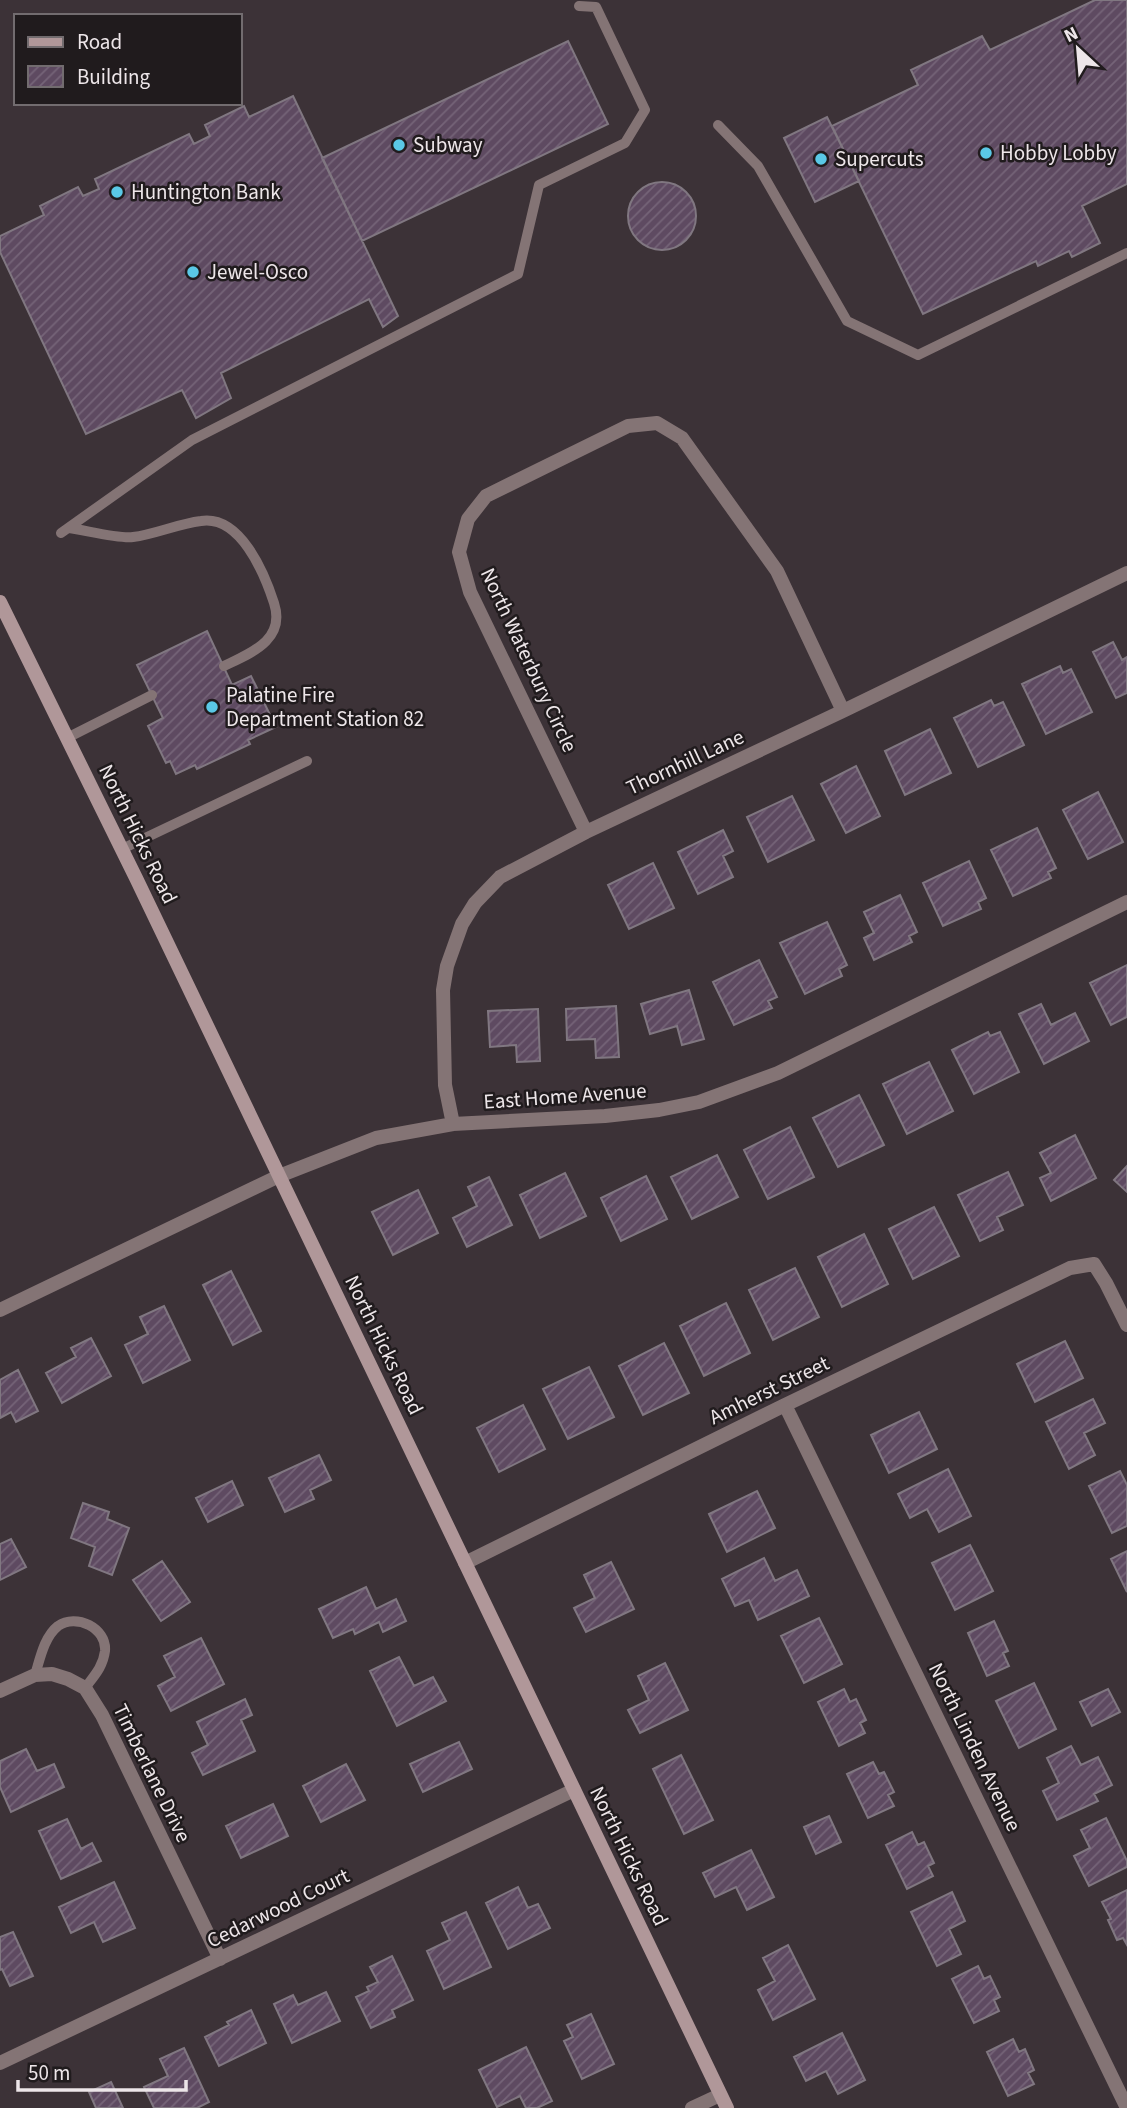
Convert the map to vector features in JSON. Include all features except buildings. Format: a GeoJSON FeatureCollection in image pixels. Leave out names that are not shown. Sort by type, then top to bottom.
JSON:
{"type":"FeatureCollection","features":[{"type":"Feature","properties":{"kind":"main road","name":"North Hicks Road"},"geometry":{"type":"LineString","coordinates":[[0,602],[122,849],[724,2101]]}},
{"type":"Feature","properties":{"kind":"street","name":"North Waterbury Circle"},"geometry":{"type":"LineString","coordinates":[[586,832],[470,592],[459,552],[468,519],[486,496],[628,426],[657,423],[682,438],[777,571],[843,711]]}},
{"type":"Feature","properties":{"kind":"street","name":"Thornhill Lane"},"geometry":{"type":"LineString","coordinates":[[453,1124],[445,1085],[443,989],[447,966],[462,924],[475,903],[500,877],[586,832],[1127,573]]}},
{"type":"Feature","properties":{"kind":"street","name":"East Home Avenue"},"geometry":{"type":"LineString","coordinates":[[0,1310],[279,1176],[376,1138],[453,1124],[605,1116],[699,1102],[778,1073],[1127,902]]}},
{"type":"Feature","properties":{"kind":"street","name":"Amherst Street"},"geometry":{"type":"LineString","coordinates":[[465,1563],[1070,1268],[1094,1264],[1127,1325]]}},
{"type":"Feature","properties":{"kind":"street","name":"North Linden Avenue"},"geometry":{"type":"LineString","coordinates":[[785,1405],[1127,2108]]}},
{"type":"Feature","properties":{"kind":"street"},"geometry":{"type":"LineString","coordinates":[[0,1691],[35,1675],[52,1674],[85,1688]]}},
{"type":"Feature","properties":{"kind":"street","name":"Timberlane Drive"},"geometry":{"type":"LineString","coordinates":[[85,1688],[102,1715],[220,1959]]}},
{"type":"Feature","properties":{"kind":"street","name":"Cedarwood Court"},"geometry":{"type":"LineString","coordinates":[[0,2063],[574,1790]]}},
{"type":"Feature","properties":{"kind":"street"},"geometry":{"type":"LineString","coordinates":[[692,2108],[724,2101]]}},
{"type":"Feature","properties":{"kind":"lane"},"geometry":{"type":"LineString","coordinates":[[223,666],[261,646],[275,629],[277,619],[273,599],[252,553],[242,538],[216,522],[204,520],[130,538],[65,530],[192,440],[518,274],[539,186],[625,143],[645,110],[596,7],[579,6]]}},
{"type":"Feature","properties":{"kind":"lane"},"geometry":{"type":"LineString","coordinates":[[718,125],[758,166],[848,321],[918,355],[1127,253]]}},
{"type":"Feature","properties":{"kind":"lane"},"geometry":{"type":"LineString","coordinates":[[67,738],[152,695]]}},
{"type":"Feature","properties":{"kind":"lane"},"geometry":{"type":"LineString","coordinates":[[122,849],[307,761]]}},
{"type":"Feature","properties":{"kind":"lane"},"geometry":{"type":"LineString","coordinates":[[35,1675],[47,1640],[58,1627],[70,1621],[83,1623],[94,1627],[102,1636],[105,1648],[102,1667],[85,1688]]}},
{"type":"Feature","properties":{"kind":"place","name":"Subway"},"geometry":{"type":"Point","coordinates":[399,145]}},
{"type":"Feature","properties":{"kind":"place","name":"Hobby Lobby"},"geometry":{"type":"Point","coordinates":[986,153]}},
{"type":"Feature","properties":{"kind":"place","name":"Supercuts"},"geometry":{"type":"Point","coordinates":[821,159]}},
{"type":"Feature","properties":{"kind":"place","name":"Huntington Bank"},"geometry":{"type":"Point","coordinates":[117,192]}},
{"type":"Feature","properties":{"kind":"place","name":"Jewel-Osco"},"geometry":{"type":"Point","coordinates":[193,272]}},
{"type":"Feature","properties":{"kind":"place","name":"Palatine Fire Department Station 82"},"geometry":{"type":"Point","coordinates":[212,707]}}]}
